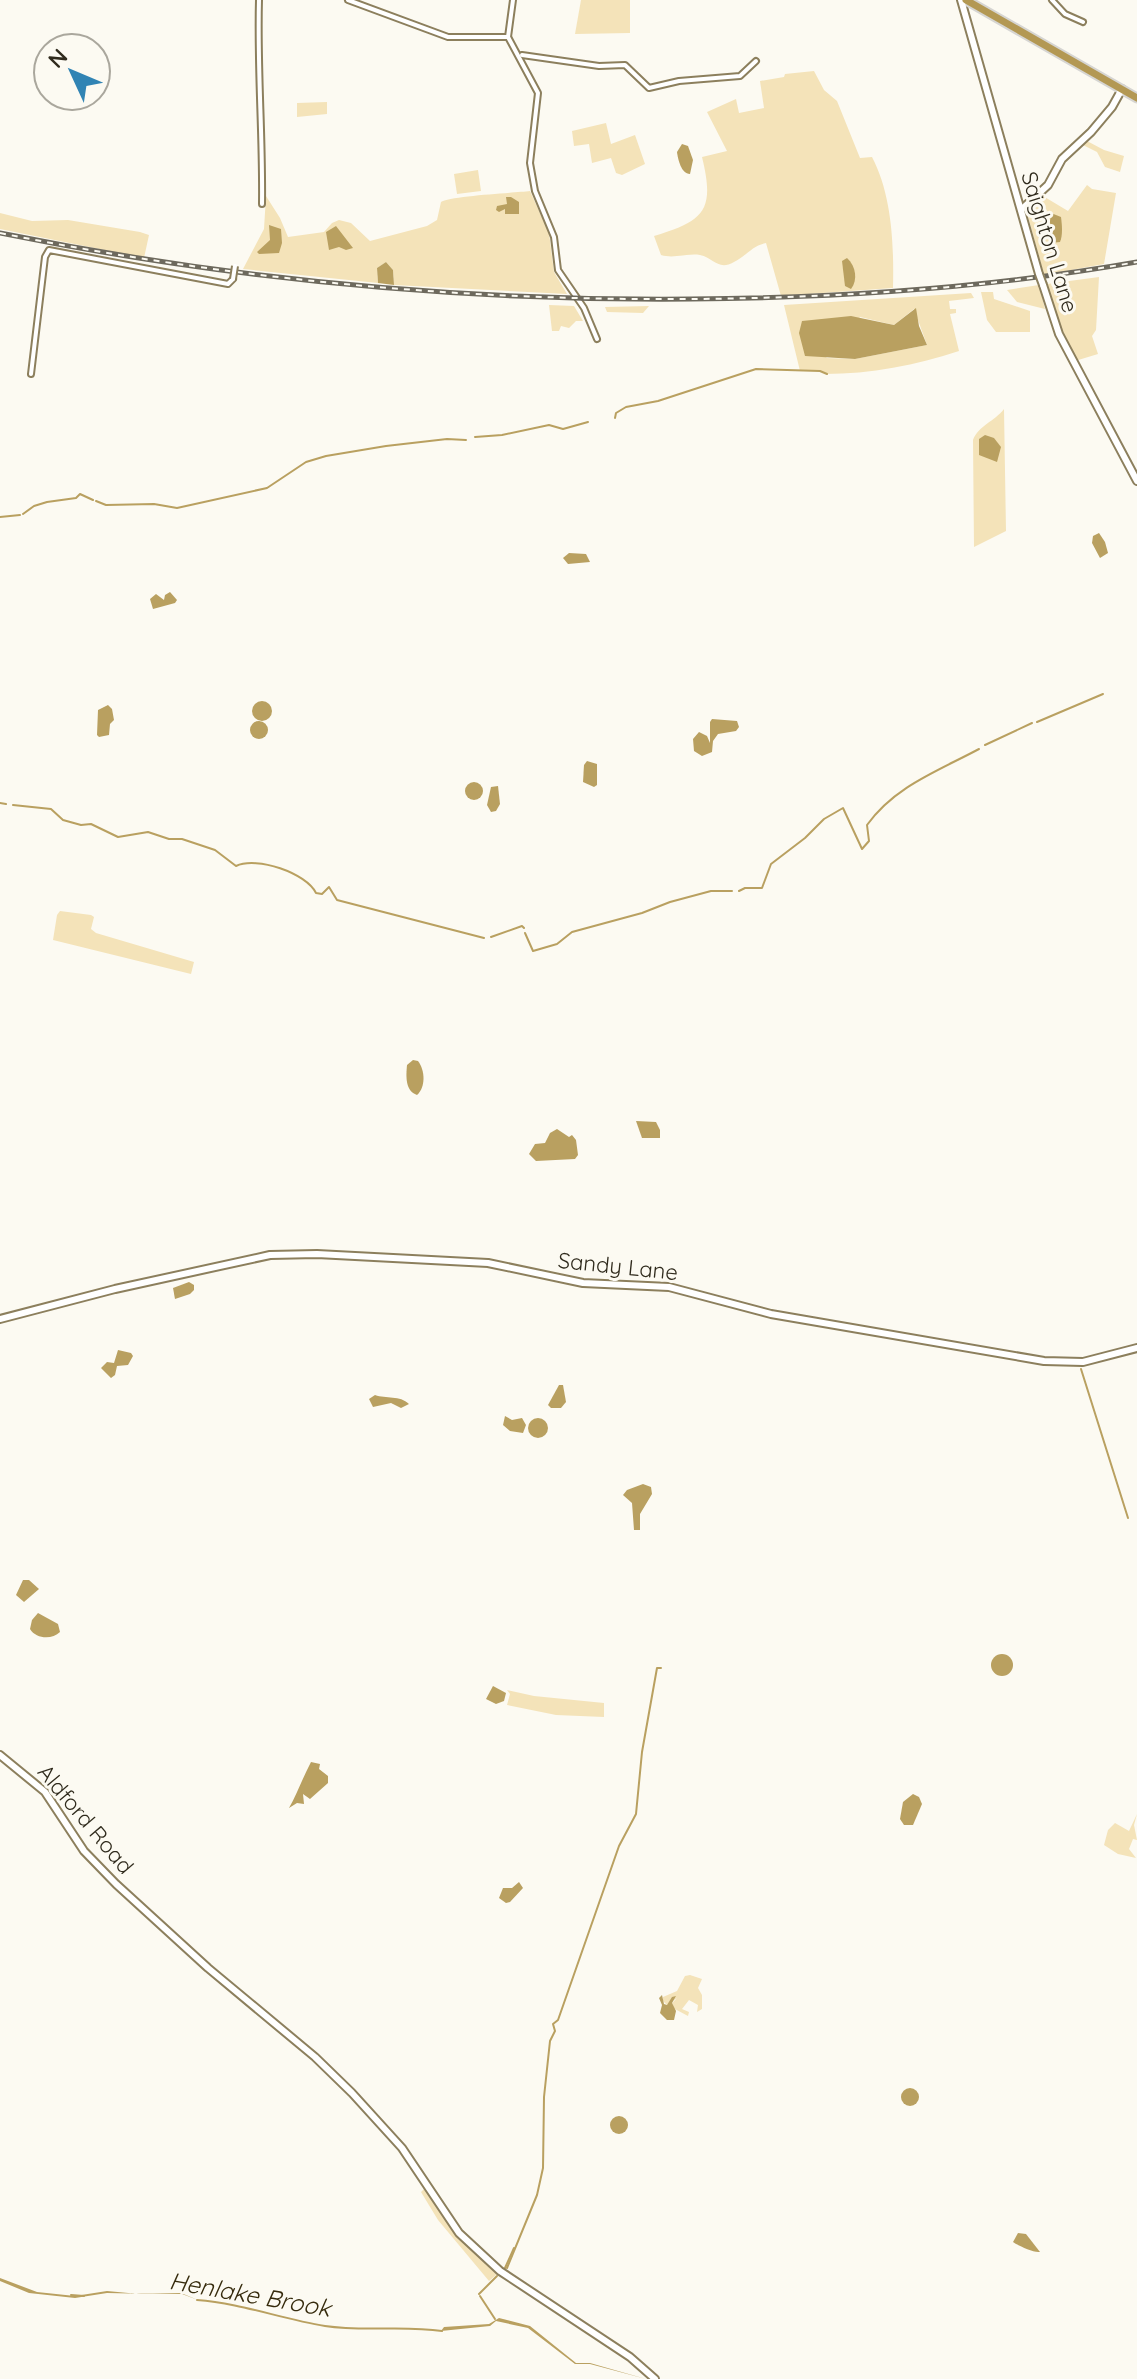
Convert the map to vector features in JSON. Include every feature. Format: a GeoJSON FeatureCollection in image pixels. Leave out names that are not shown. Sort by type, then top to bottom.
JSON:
{"type":"FeatureCollection","features":[{"type":"Feature","properties":{"kind":"highway"},"geometry":{"type":"LineString","coordinates":[[963,0],[1137,98]]}},
{"type":"Feature","properties":{"kind":"street"},"geometry":{"type":"LineString","coordinates":[[259,0],[262,204]]}},
{"type":"Feature","properties":{"kind":"street"},"geometry":{"type":"LineString","coordinates":[[348,0],[448,37],[508,37]]}},
{"type":"Feature","properties":{"kind":"street"},"geometry":{"type":"LineString","coordinates":[[513,0],[508,37],[538,93],[530,163],[535,191],[554,237],[558,270],[584,308],[597,339]]}},
{"type":"Feature","properties":{"kind":"street","name":"Saighton Lane"},"geometry":{"type":"LineString","coordinates":[[963,0],[1039,274],[1059,334],[1137,481]]}},
{"type":"Feature","properties":{"kind":"street"},"geometry":{"type":"LineString","coordinates":[[1052,0],[1065,14],[1083,22]]}},
{"type":"Feature","properties":{"kind":"street"},"geometry":{"type":"LineString","coordinates":[[519,54],[599,66],[625,65],[649,88],[679,81],[740,76],[756,61]]}},
{"type":"Feature","properties":{"kind":"street"},"geometry":{"type":"LineString","coordinates":[[1022,209],[1048,185],[1062,159],[1091,132],[1112,107],[1122,89]]}},
{"type":"Feature","properties":{"kind":"street"},"geometry":{"type":"LineString","coordinates":[[31,374],[45,257],[49,250],[228,284],[233,279],[235,266]]}},
{"type":"Feature","properties":{"kind":"street","name":"Sandy Lane"},"geometry":{"type":"LineString","coordinates":[[0,1319],[270,1255],[317,1254],[488,1263],[583,1283],[669,1287],[771,1314],[1044,1361],[1083,1362],[1137,1348]]}},
{"type":"Feature","properties":{"kind":"street","name":"Aldford Road"},"geometry":{"type":"LineString","coordinates":[[0,1755],[45,1792],[84,1851],[178,1942],[294,2039],[352,2093],[402,2148],[459,2233],[485,2258],[630,2357],[655,2379]]}},
{"type":"Feature","properties":{"kind":"shaded area"},"geometry":{"type":"Polygon","coordinates":[[[581,0],[630,0],[630,33],[575,34],[581,0]]]}},
{"type":"Feature","properties":{"kind":"shaded area"},"geometry":{"type":"Polygon","coordinates":[[[814,71],[824,90],[837,101],[860,158],[872,157],[879,172],[888,204],[893,288],[781,296],[766,243],[724,265],[700,255],[661,255],[654,236],[685,225],[702,211],[707,190],[702,157],[727,151],[707,112],[736,99],[739,113],[764,108],[760,81],[814,71]]]}},
{"type":"Feature","properties":{"kind":"shaded area"},"geometry":{"type":"Polygon","coordinates":[[[327,102],[327,114],[297,117],[297,103],[327,102]]]}},
{"type":"Feature","properties":{"kind":"shaded area"},"geometry":{"type":"Polygon","coordinates":[[[606,123],[611,144],[635,135],[645,164],[622,175],[616,173],[611,158],[592,163],[589,144],[574,146],[572,131],[606,123]]]}},
{"type":"Feature","properties":{"kind":"shaded area"},"geometry":{"type":"Polygon","coordinates":[[[1087,141],[1124,156],[1120,172],[1105,167],[1097,152],[1083,145],[1087,141]]]}},
{"type":"Feature","properties":{"kind":"shaded area"},"geometry":{"type":"Polygon","coordinates":[[[682,144],[688,146],[693,160],[690,174],[682,169],[678,158],[677,152],[682,144]]]}},
{"type":"Feature","properties":{"kind":"shaded area"},"geometry":{"type":"Polygon","coordinates":[[[478,170],[481,191],[457,194],[454,174],[478,170]]]}},
{"type":"Feature","properties":{"kind":"shaded area"},"geometry":{"type":"Polygon","coordinates":[[[1087,185],[1092,189],[1116,193],[1104,264],[1044,275],[1027,213],[1043,196],[1068,211],[1087,185]]]}},
{"type":"Feature","properties":{"kind":"shaded area"},"geometry":{"type":"Polygon","coordinates":[[[530,191],[549,233],[554,272],[567,294],[394,285],[393,270],[386,262],[377,268],[378,283],[243,269],[264,229],[266,196],[288,237],[324,232],[339,220],[351,223],[370,241],[427,226],[437,220],[441,202],[446,200],[530,191]]]}},
{"type":"Feature","properties":{"kind":"shaded area"},"geometry":{"type":"Polygon","coordinates":[[[506,197],[519,202],[519,214],[505,214],[505,209],[496,210],[497,206],[507,204],[506,197]]]}},
{"type":"Feature","properties":{"kind":"shaded area"},"geometry":{"type":"Polygon","coordinates":[[[0,213],[32,221],[68,220],[140,232],[149,235],[144,258],[0,229],[0,213]]]}},
{"type":"Feature","properties":{"kind":"shaded area"},"geometry":{"type":"Polygon","coordinates":[[[1051,213],[1061,217],[1060,242],[1051,243],[1048,237],[1051,213]]]}},
{"type":"Feature","properties":{"kind":"shaded area"},"geometry":{"type":"Polygon","coordinates":[[[269,225],[281,229],[279,253],[259,254],[257,252],[270,240],[269,225]]]}},
{"type":"Feature","properties":{"kind":"shaded area"},"geometry":{"type":"Polygon","coordinates":[[[336,226],[353,248],[329,250],[326,232],[336,226]]]}},
{"type":"Feature","properties":{"kind":"shaded area"},"geometry":{"type":"Polygon","coordinates":[[[847,258],[855,273],[851,289],[845,286],[842,261],[847,258]]]}},
{"type":"Feature","properties":{"kind":"shaded area"},"geometry":{"type":"Polygon","coordinates":[[[386,262],[393,270],[394,285],[378,283],[377,268],[386,262]]]}},
{"type":"Feature","properties":{"kind":"shaded area"},"geometry":{"type":"Polygon","coordinates":[[[1099,277],[1096,330],[1092,336],[1098,354],[1075,361],[1063,336],[1047,284],[1099,277]]]}},
{"type":"Feature","properties":{"kind":"shaded area"},"geometry":{"type":"Polygon","coordinates":[[[1039,285],[1045,309],[1017,302],[1007,290],[1039,285]]]}},
{"type":"Feature","properties":{"kind":"shaded area"},"geometry":{"type":"Polygon","coordinates":[[[981,292],[993,292],[994,299],[1030,311],[1030,332],[996,332],[987,320],[981,292]]]}},
{"type":"Feature","properties":{"kind":"shaded area"},"geometry":{"type":"Polygon","coordinates":[[[971,293],[974,298],[949,301],[950,309],[956,309],[956,313],[950,314],[959,351],[893,368],[842,374],[800,371],[784,305],[971,293]],[[914,309],[894,325],[860,317],[826,358],[855,359],[927,345],[914,309]]]}},
{"type":"Feature","properties":{"kind":"shaded area"},"geometry":{"type":"Polygon","coordinates":[[[549,305],[574,306],[583,321],[552,331],[549,305]]]}},
{"type":"Feature","properties":{"kind":"shaded area"},"geometry":{"type":"Polygon","coordinates":[[[649,306],[643,313],[607,312],[605,307],[649,306]]]}},
{"type":"Feature","properties":{"kind":"shaded area"},"geometry":{"type":"Polygon","coordinates":[[[916,308],[927,345],[855,359],[805,356],[799,333],[802,321],[851,316],[894,325],[916,308]]]}},
{"type":"Feature","properties":{"kind":"shaded area"},"geometry":{"type":"Polygon","coordinates":[[[1004,409],[1006,531],[974,547],[973,440],[1004,409]]]}},
{"type":"Feature","properties":{"kind":"shaded area"},"geometry":{"type":"Polygon","coordinates":[[[985,435],[994,438],[1001,447],[997,462],[979,455],[979,439],[985,435]]]}},
{"type":"Feature","properties":{"kind":"shaded area"},"geometry":{"type":"Polygon","coordinates":[[[1099,533],[1108,553],[1100,558],[1092,543],[1093,536],[1099,533]]]}},
{"type":"Feature","properties":{"kind":"shaded area"},"geometry":{"type":"Polygon","coordinates":[[[569,553],[586,554],[590,562],[568,564],[563,558],[569,553]]]}},
{"type":"Feature","properties":{"kind":"shaded area"},"geometry":{"type":"Polygon","coordinates":[[[170,592],[177,600],[175,603],[153,609],[150,599],[156,594],[164,600],[170,592]]]}},
{"type":"Feature","properties":{"kind":"shaded area"},"geometry":{"type":"Polygon","coordinates":[[[262,701],[269,704],[272,711],[269,718],[262,721],[255,718],[252,711],[255,704],[262,701]]]}},
{"type":"Feature","properties":{"kind":"shaded area"},"geometry":{"type":"Polygon","coordinates":[[[108,705],[114,720],[110,724],[109,735],[99,737],[98,710],[108,705]]]}},
{"type":"Feature","properties":{"kind":"shaded area"},"geometry":{"type":"Polygon","coordinates":[[[712,719],[737,721],[739,727],[736,731],[718,734],[713,741],[712,752],[702,756],[694,751],[693,739],[699,732],[707,736],[710,743],[712,719]]]}},
{"type":"Feature","properties":{"kind":"shaded area"},"geometry":{"type":"Polygon","coordinates":[[[255,721],[263,721],[268,730],[266,737],[255,739],[250,734],[250,726],[255,721]]]}},
{"type":"Feature","properties":{"kind":"shaded area"},"geometry":{"type":"Polygon","coordinates":[[[587,761],[597,764],[597,785],[594,787],[583,782],[587,761]]]}},
{"type":"Feature","properties":{"kind":"shaded area"},"geometry":{"type":"Polygon","coordinates":[[[470,782],[478,782],[483,791],[481,798],[470,800],[465,795],[465,787],[470,782]]]}},
{"type":"Feature","properties":{"kind":"shaded area"},"geometry":{"type":"Polygon","coordinates":[[[498,786],[500,804],[496,811],[491,812],[487,805],[491,787],[498,786]]]}},
{"type":"Feature","properties":{"kind":"shaded area"},"geometry":{"type":"Polygon","coordinates":[[[60,911],[91,915],[94,917],[91,929],[96,933],[194,962],[191,974],[53,940],[60,911]]]}},
{"type":"Feature","properties":{"kind":"shaded area"},"geometry":{"type":"Polygon","coordinates":[[[413,1060],[418,1061],[423,1074],[422,1088],[417,1095],[408,1087],[407,1065],[413,1060]]]}},
{"type":"Feature","properties":{"kind":"shaded area"},"geometry":{"type":"Polygon","coordinates":[[[636,1121],[656,1122],[660,1138],[642,1138],[636,1121]]]}},
{"type":"Feature","properties":{"kind":"shaded area"},"geometry":{"type":"Polygon","coordinates":[[[557,1129],[569,1137],[572,1135],[578,1155],[575,1159],[536,1161],[529,1154],[535,1144],[545,1143],[550,1133],[557,1129]]]}},
{"type":"Feature","properties":{"kind":"shaded area"},"geometry":{"type":"Polygon","coordinates":[[[189,1282],[194,1285],[194,1290],[175,1299],[173,1288],[189,1282]]]}},
{"type":"Feature","properties":{"kind":"shaded area"},"geometry":{"type":"Polygon","coordinates":[[[118,1350],[133,1356],[128,1365],[117,1366],[111,1378],[101,1368],[107,1362],[114,1363],[118,1350]]]}},
{"type":"Feature","properties":{"kind":"shaded area"},"geometry":{"type":"Polygon","coordinates":[[[559,1385],[563,1385],[566,1402],[561,1408],[551,1408],[548,1405],[559,1385]]]}},
{"type":"Feature","properties":{"kind":"shaded area"},"geometry":{"type":"Polygon","coordinates":[[[375,1395],[401,1399],[409,1404],[401,1408],[391,1403],[373,1407],[369,1399],[375,1395]]]}},
{"type":"Feature","properties":{"kind":"shaded area"},"geometry":{"type":"Polygon","coordinates":[[[505,1416],[512,1420],[522,1418],[526,1425],[523,1433],[510,1431],[503,1425],[505,1416]]]}},
{"type":"Feature","properties":{"kind":"shaded area"},"geometry":{"type":"Polygon","coordinates":[[[538,1418],[545,1421],[548,1428],[545,1435],[538,1438],[531,1435],[528,1428],[531,1421],[538,1418]]]}},
{"type":"Feature","properties":{"kind":"shaded area"},"geometry":{"type":"Polygon","coordinates":[[[643,1484],[651,1487],[652,1494],[640,1514],[640,1530],[634,1530],[632,1503],[623,1495],[627,1490],[643,1484]]]}},
{"type":"Feature","properties":{"kind":"shaded area"},"geometry":{"type":"Polygon","coordinates":[[[23,1580],[29,1580],[39,1589],[24,1602],[16,1595],[23,1580]]]}},
{"type":"Feature","properties":{"kind":"shaded area"},"geometry":{"type":"Polygon","coordinates":[[[38,1613],[58,1624],[60,1632],[57,1635],[40,1636],[30,1629],[38,1613]]]}},
{"type":"Feature","properties":{"kind":"shaded area"},"geometry":{"type":"Polygon","coordinates":[[[998,1654],[1006,1654],[1013,1665],[1006,1676],[998,1676],[991,1669],[991,1661],[998,1654]]]}},
{"type":"Feature","properties":{"kind":"shaded area"},"geometry":{"type":"Polygon","coordinates":[[[493,1686],[506,1693],[504,1701],[496,1704],[486,1699],[493,1686]]]}},
{"type":"Feature","properties":{"kind":"shaded area"},"geometry":{"type":"Polygon","coordinates":[[[507,1690],[604,1703],[604,1717],[556,1715],[507,1705],[510,1694],[507,1690]]]}},
{"type":"Feature","properties":{"kind":"shaded area"},"geometry":{"type":"Polygon","coordinates":[[[311,1762],[320,1764],[319,1769],[328,1776],[328,1783],[310,1799],[303,1794],[304,1804],[297,1803],[289,1808],[295,1797],[311,1762]]]}},
{"type":"Feature","properties":{"kind":"shaded area"},"geometry":{"type":"Polygon","coordinates":[[[913,1794],[919,1797],[922,1804],[913,1825],[904,1825],[900,1819],[903,1802],[913,1794]]]}},
{"type":"Feature","properties":{"kind":"shaded area"},"geometry":{"type":"Polygon","coordinates":[[[1137,1814],[1134,1825],[1137,1840],[1133,1839],[1129,1849],[1136,1858],[1118,1854],[1104,1845],[1108,1830],[1115,1823],[1129,1831],[1137,1814]]]}},
{"type":"Feature","properties":{"kind":"shaded area"},"geometry":{"type":"Polygon","coordinates":[[[519,1882],[523,1888],[510,1902],[499,1898],[503,1888],[512,1888],[519,1882]]]}},
{"type":"Feature","properties":{"kind":"shaded area"},"geometry":{"type":"Polygon","coordinates":[[[685,1976],[702,1979],[698,1988],[702,1995],[702,2009],[697,2012],[698,2005],[689,2000],[682,2009],[689,2012],[688,2016],[673,2008],[672,2003],[677,1998],[667,2005],[663,1997],[677,1991],[685,1976]]]}},
{"type":"Feature","properties":{"kind":"shaded area"},"geometry":{"type":"Polygon","coordinates":[[[662,1995],[667,2005],[676,1996],[672,2003],[676,2011],[674,2020],[667,2020],[660,2013],[662,2005],[659,1998],[662,1995]]]}},
{"type":"Feature","properties":{"kind":"shaded area"},"geometry":{"type":"Polygon","coordinates":[[[906,2088],[914,2088],[919,2097],[917,2104],[906,2106],[901,2101],[901,2093],[906,2088]]]}},
{"type":"Feature","properties":{"kind":"shaded area"},"geometry":{"type":"Polygon","coordinates":[[[619,2116],[628,2125],[619,2134],[610,2125],[619,2116]]]}},
{"type":"Feature","properties":{"kind":"shaded area"},"geometry":{"type":"Polygon","coordinates":[[[426,2187],[455,2230],[497,2274],[489,2281],[438,2220],[421,2192],[426,2187]]]}},
{"type":"Feature","properties":{"kind":"shaded area"},"geometry":{"type":"Polygon","coordinates":[[[1018,2233],[1026,2234],[1040,2252],[1013,2242],[1018,2233]]]}},
{"type":"Feature","properties":{"kind":"shaded area"},"geometry":{"type":"Polygon","coordinates":[[[0,2278],[37,2292],[75,2296],[107,2291],[135,2294],[107,2293],[75,2298],[29,2293],[0,2281],[0,2278]]]}},
{"type":"Feature","properties":{"kind":"shaded area"},"geometry":{"type":"Polygon","coordinates":[[[499,2318],[530,2326],[576,2363],[590,2363],[646,2379],[590,2364],[575,2364],[528,2328],[496,2321],[490,2326],[441,2331],[444,2327],[489,2324],[499,2318]]]}},
{"type":"Feature","properties":{"kind":"waterway"},"geometry":{"type":"LineString","coordinates":[[615,418],[616,413],[626,407],[658,401],[756,369],[820,371],[827,374]]}},
{"type":"Feature","properties":{"kind":"waterway"},"geometry":{"type":"LineString","coordinates":[[475,437],[549,425],[563,429],[588,422]]}},
{"type":"Feature","properties":{"kind":"waterway"},"geometry":{"type":"LineString","coordinates":[[96,501],[106,505],[154,504],[177,508],[267,488],[306,462],[326,456],[447,439],[466,440]]}},
{"type":"Feature","properties":{"kind":"waterway"},"geometry":{"type":"LineString","coordinates":[[23,514],[34,506],[76,498],[80,494],[93,500]]}},
{"type":"Feature","properties":{"kind":"waterway"},"geometry":{"type":"LineString","coordinates":[[0,517],[20,515]]}},
{"type":"Feature","properties":{"kind":"waterway"},"geometry":{"type":"LineString","coordinates":[[1037,722],[1103,694]]}},
{"type":"Feature","properties":{"kind":"waterway"},"geometry":{"type":"LineString","coordinates":[[985,745],[1032,723]]}},
{"type":"Feature","properties":{"kind":"waterway"},"geometry":{"type":"LineString","coordinates":[[739,891],[762,888],[771,864],[824,819],[843,808],[862,849],[869,841],[867,825],[878,811],[918,781],[979,749]]}},
{"type":"Feature","properties":{"kind":"waterway"},"geometry":{"type":"LineString","coordinates":[[0,803],[6,804]]}},
{"type":"Feature","properties":{"kind":"waterway"},"geometry":{"type":"LineString","coordinates":[[13,805],[51,809],[63,820],[81,825],[91,824],[118,837],[148,832],[169,839],[182,839],[215,850],[236,866],[256,863],[280,868],[302,879],[316,893],[322,894],[329,887],[337,900],[484,938]]}},
{"type":"Feature","properties":{"kind":"waterway"},"geometry":{"type":"LineString","coordinates":[[525,933],[533,951],[557,944],[572,932],[670,902],[711,891],[732,891]]}},
{"type":"Feature","properties":{"kind":"waterway"},"geometry":{"type":"LineString","coordinates":[[491,937],[522,926],[524,928]]}},
{"type":"Feature","properties":{"kind":"waterway"},"geometry":{"type":"LineString","coordinates":[[1081,1369],[1128,1518]]}},
{"type":"Feature","properties":{"kind":"waterway"},"geometry":{"type":"LineString","coordinates":[[507,2268],[537,2195],[543,2168],[544,2097],[550,2041],[555,2031],[553,2024],[558,2020],[619,1846],[636,1814],[642,1752],[657,1668],[661,1668]]}},
{"type":"Feature","properties":{"kind":"waterway"},"geometry":{"type":"LineString","coordinates":[[505,2268],[514,2248]]}},
{"type":"Feature","properties":{"kind":"waterway"},"geometry":{"type":"LineString","coordinates":[[479,2294],[497,2276]]}},
{"type":"Feature","properties":{"kind":"waterway","name":"Henlake Brook"},"geometry":{"type":"LineString","coordinates":[[71,2295],[84,2296]]}},
{"type":"Feature","properties":{"kind":"waterway"},"geometry":{"type":"LineString","coordinates":[[480,2296],[495,2319]]}},
{"type":"Feature","properties":{"kind":"waterway","name":"Henlake Brook"},"geometry":{"type":"LineString","coordinates":[[197,2300],[229,2304],[325,2326],[442,2331]]}},
{"type":"Feature","properties":{"kind":"railway"},"geometry":{"type":"LineString","coordinates":[[0,233],[257,275],[431,291],[604,299],[859,294],[1026,279],[1137,262]]}}]}
